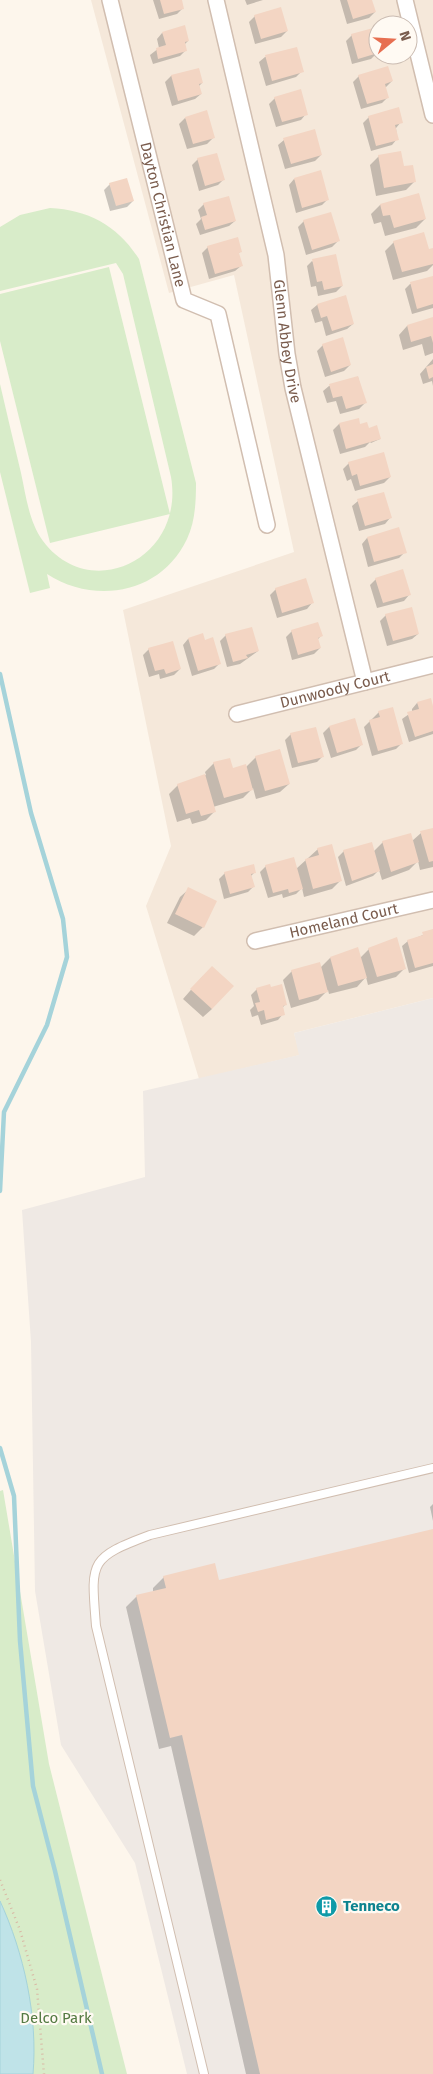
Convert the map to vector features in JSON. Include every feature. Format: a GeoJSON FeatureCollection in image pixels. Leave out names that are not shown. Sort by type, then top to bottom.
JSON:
{"type":"FeatureCollection","features":[{"type":"Feature","properties":{"kind":"street","name":"Dayton Christian Lane"},"geometry":{"type":"LineString","coordinates":[[110,0],[184,300],[218,314],[267,525]]}},
{"type":"Feature","properties":{"kind":"street","name":"Glenn Abbey Drive"},"geometry":{"type":"LineString","coordinates":[[216,0],[276,255],[287,354],[293,388],[365,682]]}},
{"type":"Feature","properties":{"kind":"street"},"geometry":{"type":"LineString","coordinates":[[406,0],[433,115]]}},
{"type":"Feature","properties":{"kind":"street","name":"Dunwoody Court"},"geometry":{"type":"LineString","coordinates":[[236,714],[433,665]]}},
{"type":"Feature","properties":{"kind":"street","name":"Homeland Court"},"geometry":{"type":"LineString","coordinates":[[255,941],[433,900]]}},
{"type":"Feature","properties":{"kind":"lane"},"geometry":{"type":"LineString","coordinates":[[204,2074],[96,1626],[93,1584],[98,1562],[116,1548],[150,1534],[433,1468]]}},
{"type":"Feature","properties":{"kind":"path"},"geometry":{"type":"LineString","coordinates":[[0,1880],[20,1930],[37,1989],[44,2074]]}},
{"type":"Feature","properties":{"kind":"shaded area"},"geometry":{"type":"Polygon","coordinates":[[[91,0],[433,0],[433,998],[294,1033],[300,1055],[199,1079],[146,906],[171,846],[123,610],[294,552],[234,275],[169,293],[91,0]]]}},
{"type":"Feature","properties":{"kind":"shaded area"},"geometry":{"type":"Polygon","coordinates":[[[433,998],[433,2074],[187,2074],[135,1863],[61,1745],[35,1591],[31,1342],[22,1210],[145,1177],[143,1091],[299,1055],[294,1033],[433,998]]]}},
{"type":"Feature","properties":{"kind":"green space"},"geometry":{"type":"Polygon","coordinates":[[[50,208],[77,212],[101,222],[122,237],[139,259],[196,483],[192,526],[187,539],[175,558],[161,572],[144,582],[125,589],[106,591],[85,589],[66,584],[47,574],[50,588],[30,593],[0,472],[0,384],[26,500],[34,526],[43,541],[63,560],[85,569],[108,570],[130,563],[149,550],[164,530],[171,506],[171,477],[123,274],[116,263],[0,291],[0,227],[20,215],[50,208]]]}},
{"type":"Feature","properties":{"kind":"green space"},"geometry":{"type":"Polygon","coordinates":[[[109,267],[170,514],[50,543],[0,341],[0,294],[109,267]]]}},
{"type":"Feature","properties":{"kind":"green space","name":"Delco Park"},"geometry":{"type":"Polygon","coordinates":[[[3,1490],[49,1764],[127,2074],[0,2074],[0,1491],[3,1490]]]}},
{"type":"Feature","properties":{"kind":"water"},"geometry":{"type":"Polygon","coordinates":[[[0,1901],[16,1942],[27,1986],[33,2030],[33,2074],[0,2074],[0,1901]]]}},
{"type":"Feature","properties":{"kind":"building"},"geometry":{"type":"Polygon","coordinates":[[[160,0],[182,0],[184,9],[164,14],[160,0]]]}},
{"type":"Feature","properties":{"kind":"building"},"geometry":{"type":"Polygon","coordinates":[[[347,0],[372,0],[376,12],[353,19],[347,0]]]}},
{"type":"Feature","properties":{"kind":"building"},"geometry":{"type":"Polygon","coordinates":[[[281,7],[288,31],[261,39],[254,15],[281,7]]]}},
{"type":"Feature","properties":{"kind":"building"},"geometry":{"type":"Polygon","coordinates":[[[185,25],[189,41],[185,42],[187,51],[158,59],[156,48],[166,45],[162,32],[185,25]]]}},
{"type":"Feature","properties":{"kind":"building"},"geometry":{"type":"Polygon","coordinates":[[[368,29],[368,56],[358,59],[351,34],[368,29]]]}},
{"type":"Feature","properties":{"kind":"building"},"geometry":{"type":"Polygon","coordinates":[[[297,47],[304,72],[272,81],[265,55],[297,47]]]}},
{"type":"Feature","properties":{"kind":"building"},"geometry":{"type":"Polygon","coordinates":[[[388,66],[393,81],[385,84],[389,98],[367,104],[358,75],[388,66]]]}},
{"type":"Feature","properties":{"kind":"building"},"geometry":{"type":"Polygon","coordinates":[[[199,68],[203,83],[199,84],[202,94],[178,101],[171,75],[199,68]]]}},
{"type":"Feature","properties":{"kind":"building"},"geometry":{"type":"Polygon","coordinates":[[[301,89],[308,115],[282,122],[274,97],[301,89]]]}},
{"type":"Feature","properties":{"kind":"building"},"geometry":{"type":"Polygon","coordinates":[[[399,107],[403,123],[395,125],[399,140],[376,146],[368,116],[399,107]]]}},
{"type":"Feature","properties":{"kind":"building"},"geometry":{"type":"Polygon","coordinates":[[[207,110],[215,138],[193,144],[185,117],[207,110]]]}},
{"type":"Feature","properties":{"kind":"building"},"geometry":{"type":"Polygon","coordinates":[[[315,129],[322,155],[291,164],[283,138],[315,129]]]}},
{"type":"Feature","properties":{"kind":"building"},"geometry":{"type":"Polygon","coordinates":[[[401,151],[404,166],[413,165],[416,182],[384,188],[378,155],[401,151]]]}},
{"type":"Feature","properties":{"kind":"building"},"geometry":{"type":"Polygon","coordinates":[[[217,153],[225,180],[205,186],[197,158],[217,153]]]}},
{"type":"Feature","properties":{"kind":"building"},"geometry":{"type":"Polygon","coordinates":[[[321,170],[329,200],[302,208],[294,178],[321,170]]]}},
{"type":"Feature","properties":{"kind":"building"},"geometry":{"type":"Polygon","coordinates":[[[127,178],[134,201],[116,206],[109,183],[127,178]]]}},
{"type":"Feature","properties":{"kind":"building"},"geometry":{"type":"Polygon","coordinates":[[[419,193],[426,219],[394,228],[390,215],[383,216],[380,204],[419,193]]]}},
{"type":"Feature","properties":{"kind":"building"},"geometry":{"type":"Polygon","coordinates":[[[229,196],[236,221],[205,230],[201,217],[207,215],[203,203],[229,196]]]}},
{"type":"Feature","properties":{"kind":"building"},"geometry":{"type":"Polygon","coordinates":[[[331,212],[340,241],[312,250],[303,220],[331,212]]]}},
{"type":"Feature","properties":{"kind":"building"},"geometry":{"type":"Polygon","coordinates":[[[424,232],[429,249],[433,248],[433,264],[402,272],[393,241],[424,232]]]}},
{"type":"Feature","properties":{"kind":"building"},"geometry":{"type":"Polygon","coordinates":[[[238,237],[242,252],[239,253],[243,266],[215,274],[207,246],[238,237]]]}},
{"type":"Feature","properties":{"kind":"building"},"geometry":{"type":"Polygon","coordinates":[[[336,254],[343,286],[324,290],[322,281],[317,282],[312,259],[336,254]]]}},
{"type":"Feature","properties":{"kind":"building"},"geometry":{"type":"Polygon","coordinates":[[[433,276],[433,304],[417,309],[410,282],[433,276]]]}},
{"type":"Feature","properties":{"kind":"building"},"geometry":{"type":"Polygon","coordinates":[[[346,295],[354,324],[332,331],[327,316],[321,318],[317,304],[346,295]]]}},
{"type":"Feature","properties":{"kind":"building"},"geometry":{"type":"Polygon","coordinates":[[[433,317],[433,343],[431,336],[411,342],[407,325],[433,317]]]}},
{"type":"Feature","properties":{"kind":"building"},"geometry":{"type":"Polygon","coordinates":[[[343,337],[351,365],[331,372],[322,344],[343,337]]]}},
{"type":"Feature","properties":{"kind":"building"},"geometry":{"type":"Polygon","coordinates":[[[433,364],[433,377],[429,379],[426,367],[433,364]]]}},
{"type":"Feature","properties":{"kind":"building"},"geometry":{"type":"Polygon","coordinates":[[[358,376],[367,403],[346,409],[342,396],[333,398],[329,384],[358,376]]]}},
{"type":"Feature","properties":{"kind":"building"},"geometry":{"type":"Polygon","coordinates":[[[359,418],[360,424],[367,422],[369,428],[377,425],[381,439],[346,449],[339,423],[359,418]]]}},
{"type":"Feature","properties":{"kind":"building"},"geometry":{"type":"Polygon","coordinates":[[[384,452],[391,477],[360,486],[357,474],[352,476],[348,462],[384,452]]]}},
{"type":"Feature","properties":{"kind":"building"},"geometry":{"type":"Polygon","coordinates":[[[384,492],[392,518],[365,526],[357,499],[384,492]]]}},
{"type":"Feature","properties":{"kind":"building"},"geometry":{"type":"Polygon","coordinates":[[[399,527],[407,553],[374,562],[367,537],[399,527]]]}},
{"type":"Feature","properties":{"kind":"building"},"geometry":{"type":"Polygon","coordinates":[[[403,569],[411,595],[383,603],[375,578],[403,569]]]}},
{"type":"Feature","properties":{"kind":"building"},"geometry":{"type":"Polygon","coordinates":[[[306,578],[314,603],[282,613],[275,588],[306,578]]]}},
{"type":"Feature","properties":{"kind":"building"},"geometry":{"type":"Polygon","coordinates":[[[412,607],[419,634],[393,641],[385,614],[412,607]]]}},
{"type":"Feature","properties":{"kind":"building"},"geometry":{"type":"Polygon","coordinates":[[[318,622],[323,636],[318,638],[321,648],[298,655],[291,630],[318,622]]]}},
{"type":"Feature","properties":{"kind":"building"},"geometry":{"type":"Polygon","coordinates":[[[252,627],[259,651],[246,655],[248,658],[233,662],[225,634],[252,627]]]}},
{"type":"Feature","properties":{"kind":"building"},"geometry":{"type":"Polygon","coordinates":[[[203,633],[205,640],[213,637],[221,664],[198,671],[188,638],[203,633]]]}},
{"type":"Feature","properties":{"kind":"building"},"geometry":{"type":"Polygon","coordinates":[[[173,641],[181,669],[166,674],[164,669],[155,671],[148,648],[173,641]]]}},
{"type":"Feature","properties":{"kind":"building"},"geometry":{"type":"Polygon","coordinates":[[[431,698],[433,706],[433,731],[415,737],[407,712],[419,709],[417,702],[431,698]]]}},
{"type":"Feature","properties":{"kind":"building"},"geometry":{"type":"Polygon","coordinates":[[[393,707],[403,744],[378,751],[369,720],[380,717],[378,711],[393,707]]]}},
{"type":"Feature","properties":{"kind":"building"},"geometry":{"type":"Polygon","coordinates":[[[355,718],[363,745],[337,753],[329,726],[355,718]]]}},
{"type":"Feature","properties":{"kind":"building"},"geometry":{"type":"Polygon","coordinates":[[[316,727],[324,757],[298,763],[290,733],[316,727]]]}},
{"type":"Feature","properties":{"kind":"building"},"geometry":{"type":"Polygon","coordinates":[[[280,749],[290,784],[265,791],[255,756],[280,749]]]}},
{"type":"Feature","properties":{"kind":"building"},"geometry":{"type":"Polygon","coordinates":[[[230,758],[233,768],[246,764],[253,790],[224,798],[213,762],[230,758]]]}},
{"type":"Feature","properties":{"kind":"building"},"geometry":{"type":"Polygon","coordinates":[[[205,774],[216,812],[201,816],[199,810],[186,814],[177,784],[205,774]]]}},
{"type":"Feature","properties":{"kind":"building"},"geometry":{"type":"Polygon","coordinates":[[[433,828],[433,861],[429,862],[420,831],[433,828]]]}},
{"type":"Feature","properties":{"kind":"building"},"geometry":{"type":"Polygon","coordinates":[[[411,833],[419,862],[391,872],[382,841],[411,833]]]}},
{"type":"Feature","properties":{"kind":"building"},"geometry":{"type":"Polygon","coordinates":[[[372,842],[380,871],[352,881],[343,850],[372,842]]]}},
{"type":"Feature","properties":{"kind":"building"},"geometry":{"type":"Polygon","coordinates":[[[332,844],[342,881],[313,889],[305,859],[319,855],[317,848],[332,844]]]}},
{"type":"Feature","properties":{"kind":"building"},"geometry":{"type":"Polygon","coordinates":[[[294,857],[303,889],[289,893],[288,889],[273,893],[265,865],[294,857]]]}},
{"type":"Feature","properties":{"kind":"building"},"geometry":{"type":"Polygon","coordinates":[[[254,864],[256,873],[251,874],[255,887],[230,894],[224,872],[254,864]]]}},
{"type":"Feature","properties":{"kind":"building"},"geometry":{"type":"Polygon","coordinates":[[[188,887],[217,901],[204,928],[175,914],[188,887]]]}},
{"type":"Feature","properties":{"kind":"building"},"geometry":{"type":"Polygon","coordinates":[[[433,929],[433,963],[415,968],[407,940],[423,935],[422,932],[433,929]]]}},
{"type":"Feature","properties":{"kind":"building"},"geometry":{"type":"Polygon","coordinates":[[[397,937],[406,969],[377,977],[368,948],[397,937]]]}},
{"type":"Feature","properties":{"kind":"building"},"geometry":{"type":"Polygon","coordinates":[[[358,947],[367,978],[338,986],[330,957],[358,947]]]}},
{"type":"Feature","properties":{"kind":"building"},"geometry":{"type":"Polygon","coordinates":[[[320,962],[328,992],[299,1000],[291,970],[320,962]]]}},
{"type":"Feature","properties":{"kind":"building"},"geometry":{"type":"Polygon","coordinates":[[[212,966],[234,986],[212,1009],[190,989],[212,966]]]}},
{"type":"Feature","properties":{"kind":"building"},"geometry":{"type":"Polygon","coordinates":[[[270,984],[271,987],[282,984],[287,1005],[283,1006],[285,1015],[266,1020],[264,1010],[258,1012],[255,1003],[260,1002],[256,988],[270,984]]]}},
{"type":"Feature","properties":{"kind":"building","name":"Tenneco"},"geometry":{"type":"Polygon","coordinates":[[[433,1529],[433,2074],[260,2074],[182,1735],[170,1738],[136,1595],[166,1588],[163,1576],[215,1563],[219,1580],[433,1529]]]}},
{"type":"Feature","properties":{"kind":"waterway"},"geometry":{"type":"LineString","coordinates":[[0,674],[31,813],[63,919],[67,957],[47,1025],[4,1112],[0,1191]]}},
{"type":"Feature","properties":{"kind":"waterway"},"geometry":{"type":"LineString","coordinates":[[0,1448],[14,1496],[20,1641],[33,1786],[55,1871],[102,2074]]}},
{"type":"Feature","properties":{"kind":"place","name":"Tenneco"},"geometry":{"type":"Point","coordinates":[327,1906]}}]}
